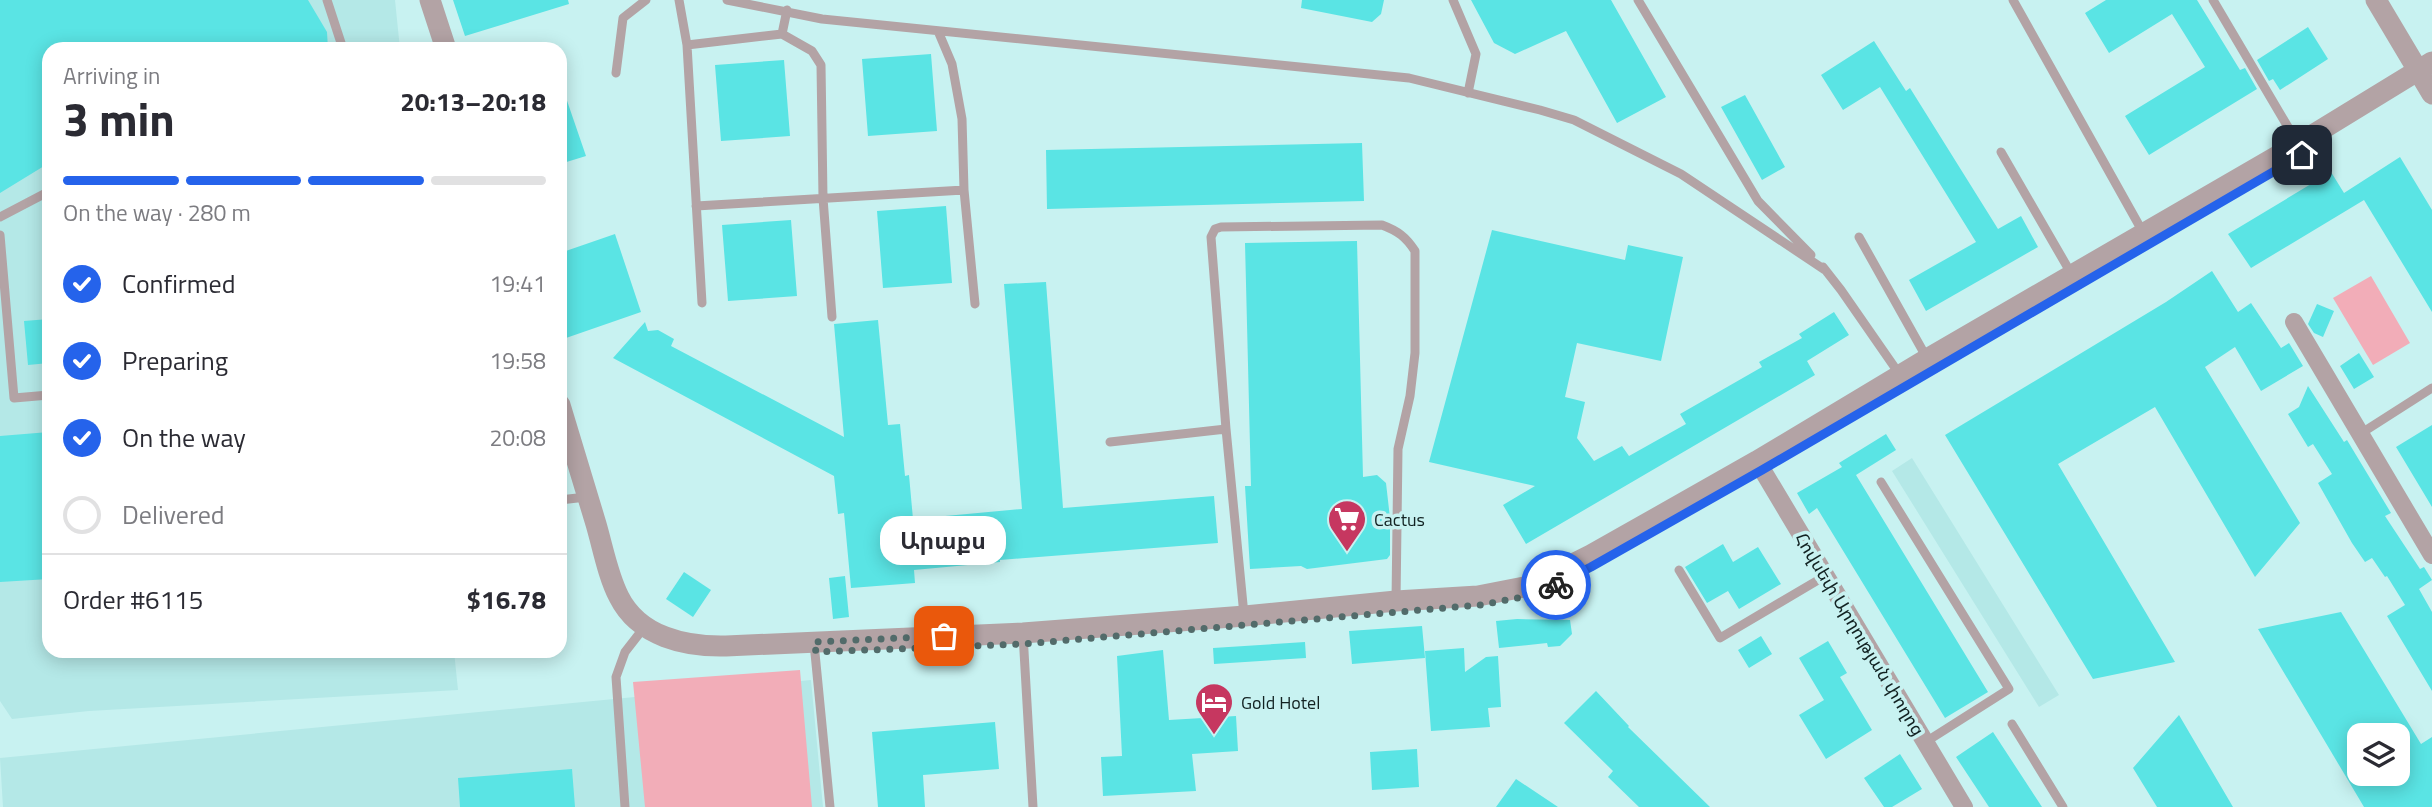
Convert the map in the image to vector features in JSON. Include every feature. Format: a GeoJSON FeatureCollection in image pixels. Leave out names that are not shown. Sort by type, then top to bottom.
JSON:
{"type":"FeatureCollection","features":[{"type":"Feature","properties":{"kind":"street"},"geometry":{"type":"LineString","coordinates":[[419,0],[432,42]]}},
{"type":"Feature","properties":{"kind":"street"},"geometry":{"type":"LineString","coordinates":[[430,0],[444,42]]}},
{"type":"Feature","properties":{"kind":"street"},"geometry":{"type":"LineString","coordinates":[[2376,0],[2428,75]]}},
{"type":"Feature","properties":{"kind":"street"},"geometry":{"type":"LineString","coordinates":[[2386,0],[2428,75]]}},
{"type":"Feature","properties":{"kind":"street"},"geometry":{"type":"LineString","coordinates":[[2146,238],[2298,144],[2428,75]]}},
{"type":"Feature","properties":{"kind":"street"},"geometry":{"type":"LineString","coordinates":[[567,468],[575,498],[618,597],[641,630],[702,646],[815,647],[1023,638],[1480,605],[1534,595],[1591,567],[1930,364],[2428,75]]}},
{"type":"Feature","properties":{"kind":"street"},"geometry":{"type":"LineString","coordinates":[[2294,323],[2432,555]]}},
{"type":"Feature","properties":{"kind":"street"},"geometry":{"type":"LineString","coordinates":[[1023,638],[1396,601],[1478,596],[1529,586],[1759,465],[1900,375],[1930,364]]}},
{"type":"Feature","properties":{"kind":"street"},"geometry":{"type":"LineString","coordinates":[[567,448],[575,498]]}},
{"type":"Feature","properties":{"kind":"street","name":"Հովսեփ Արղության փողոց"},"geometry":{"type":"LineString","coordinates":[[1759,465],[1964,807]]}},
{"type":"Feature","properties":{"kind":"lane"},"geometry":{"type":"LineString","coordinates":[[327,0],[341,42]]}},
{"type":"Feature","properties":{"kind":"lane"},"geometry":{"type":"LineString","coordinates":[[616,72],[623,18],[646,0]]}},
{"type":"Feature","properties":{"kind":"lane"},"geometry":{"type":"LineString","coordinates":[[679,0],[687,45],[702,303]]}},
{"type":"Feature","properties":{"kind":"lane"},"geometry":{"type":"LineString","coordinates":[[727,0],[822,19],[1409,78],[1574,120],[1681,174],[1825,270]]}},
{"type":"Feature","properties":{"kind":"lane"},"geometry":{"type":"LineString","coordinates":[[1453,0],[1476,54],[1468,93]]}},
{"type":"Feature","properties":{"kind":"lane"},"geometry":{"type":"LineString","coordinates":[[1637,0],[1758,201],[1825,270],[1900,375]]}},
{"type":"Feature","properties":{"kind":"lane"},"geometry":{"type":"LineString","coordinates":[[2013,0],[2146,238]]}},
{"type":"Feature","properties":{"kind":"lane"},"geometry":{"type":"LineString","coordinates":[[2213,0],[2298,144]]}},
{"type":"Feature","properties":{"kind":"lane"},"geometry":{"type":"LineString","coordinates":[[782,34],[787,10]]}},
{"type":"Feature","properties":{"kind":"lane"},"geometry":{"type":"LineString","coordinates":[[938,31],[952,64],[962,119],[964,190],[975,304]]}},
{"type":"Feature","properties":{"kind":"lane"},"geometry":{"type":"LineString","coordinates":[[687,45],[782,34],[812,51],[821,65],[823,198],[832,317]]}},
{"type":"Feature","properties":{"kind":"lane"},"geometry":{"type":"LineString","coordinates":[[2001,152],[2075,279]]}},
{"type":"Feature","properties":{"kind":"lane"},"geometry":{"type":"LineString","coordinates":[[696,206],[964,190]]}},
{"type":"Feature","properties":{"kind":"lane"},"geometry":{"type":"LineString","coordinates":[[0,216],[42,195]]}},
{"type":"Feature","properties":{"kind":"lane"},"geometry":{"type":"LineString","coordinates":[[1245,616],[1226,429],[1211,237],[1215,229],[1221,227],[1382,225],[1398,231],[1408,239],[1415,251],[1415,354],[1410,396],[1398,449],[1396,601]]}},
{"type":"Feature","properties":{"kind":"lane"},"geometry":{"type":"LineString","coordinates":[[0,235],[2,286],[14,398],[42,396]]}},
{"type":"Feature","properties":{"kind":"lane"},"geometry":{"type":"LineString","coordinates":[[1859,237],[1930,364]]}},
{"type":"Feature","properties":{"kind":"lane"},"geometry":{"type":"LineString","coordinates":[[2360,434],[2432,388]]}},
{"type":"Feature","properties":{"kind":"lane"},"geometry":{"type":"LineString","coordinates":[[1110,442],[1226,429]]}},
{"type":"Feature","properties":{"kind":"lane"},"geometry":{"type":"LineString","coordinates":[[1881,482],[2010,689],[1924,743]]}},
{"type":"Feature","properties":{"kind":"lane"},"geometry":{"type":"LineString","coordinates":[[1679,570],[1720,638],[1825,576]]}},
{"type":"Feature","properties":{"kind":"lane"},"geometry":{"type":"LineString","coordinates":[[625,807],[616,677],[625,652],[641,630]]}},
{"type":"Feature","properties":{"kind":"lane"},"geometry":{"type":"LineString","coordinates":[[1023,638],[1033,807]]}},
{"type":"Feature","properties":{"kind":"lane"},"geometry":{"type":"LineString","coordinates":[[815,647],[830,807]]}},
{"type":"Feature","properties":{"kind":"lane"},"geometry":{"type":"LineString","coordinates":[[2012,724],[2063,807]]}},
{"type":"Feature","properties":{"kind":"shaded area"},"geometry":{"type":"Polygon","coordinates":[[[0,0],[395,0],[399,42],[42,42],[42,658],[455,658],[458,690],[89,711],[12,719],[0,701],[0,0]]]}},
{"type":"Feature","properties":{"kind":"shaded area"},"geometry":{"type":"Polygon","coordinates":[[[2371,276],[2410,343],[2373,365],[2333,298],[2371,276]]]}},
{"type":"Feature","properties":{"kind":"shaded area"},"geometry":{"type":"Polygon","coordinates":[[[1912,458],[2059,695],[2039,707],[1892,471],[1912,458]]]}},
{"type":"Feature","properties":{"kind":"shaded area"},"geometry":{"type":"Polygon","coordinates":[[[800,670],[812,807],[645,807],[633,682],[800,670]]]}},
{"type":"Feature","properties":{"kind":"shaded area"},"geometry":{"type":"Polygon","coordinates":[[[811,680],[823,807],[3,807],[0,758],[811,680]]]}},
{"type":"Feature","properties":{"kind":"building"},"geometry":{"type":"Polygon","coordinates":[[[0,0],[308,0],[327,32],[328,42],[42,42],[42,167],[0,193],[0,0]]]}},
{"type":"Feature","properties":{"kind":"building"},"geometry":{"type":"Polygon","coordinates":[[[453,0],[568,0],[569,4],[465,36],[453,0]]]}},
{"type":"Feature","properties":{"kind":"building"},"geometry":{"type":"Polygon","coordinates":[[[1302,0],[1384,0],[1381,14],[1372,22],[1301,8],[1302,0]]]}},
{"type":"Feature","properties":{"kind":"building"},"geometry":{"type":"Polygon","coordinates":[[[1471,0],[1611,0],[1666,97],[1617,123],[1566,31],[1515,54],[1494,43],[1471,0]]]}},
{"type":"Feature","properties":{"kind":"building"},"geometry":{"type":"Polygon","coordinates":[[[2106,0],[2197,0],[2240,70],[2245,68],[2257,89],[2149,155],[2125,116],[2205,67],[2172,14],[2109,53],[2085,13],[2106,0]]]}},
{"type":"Feature","properties":{"kind":"building"},"geometry":{"type":"Polygon","coordinates":[[[2308,27],[2328,59],[2280,90],[2273,79],[2269,81],[2257,60],[2308,27]]]}},
{"type":"Feature","properties":{"kind":"building"},"geometry":{"type":"Polygon","coordinates":[[[1874,41],[1906,91],[1910,88],[1998,229],[2021,216],[2038,247],[1926,311],[1909,280],[1976,242],[1880,87],[1843,110],[1821,75],[1874,41]]]}},
{"type":"Feature","properties":{"kind":"building"},"geometry":{"type":"Polygon","coordinates":[[[931,54],[937,131],[868,136],[862,59],[931,54]]]}},
{"type":"Feature","properties":{"kind":"building"},"geometry":{"type":"Polygon","coordinates":[[[784,60],[790,136],[721,141],[715,65],[784,60]]]}},
{"type":"Feature","properties":{"kind":"building"},"geometry":{"type":"Polygon","coordinates":[[[1745,95],[1785,167],[1762,180],[1721,107],[1745,95]]]}},
{"type":"Feature","properties":{"kind":"building"},"geometry":{"type":"Polygon","coordinates":[[[567,101],[586,156],[567,162],[567,101]]]}},
{"type":"Feature","properties":{"kind":"building"},"geometry":{"type":"Polygon","coordinates":[[[1362,143],[1364,201],[1047,209],[1046,150],[1362,143]]]}},
{"type":"Feature","properties":{"kind":"building"},"geometry":{"type":"Polygon","coordinates":[[[2400,157],[2432,210],[2432,312],[2364,200],[2251,268],[2228,234],[2331,172],[2344,193],[2400,157]]]}},
{"type":"Feature","properties":{"kind":"building"},"geometry":{"type":"Polygon","coordinates":[[[946,206],[952,283],[883,288],[877,211],[946,206]]]}},
{"type":"Feature","properties":{"kind":"building"},"geometry":{"type":"Polygon","coordinates":[[[791,220],[797,296],[728,301],[722,225],[791,220]]]}},
{"type":"Feature","properties":{"kind":"building"},"geometry":{"type":"Polygon","coordinates":[[[1492,230],[1625,260],[1628,245],[1683,257],[1661,361],[1577,343],[1565,397],[1585,402],[1577,438],[1594,461],[1622,446],[1629,456],[1686,424],[1680,414],[1762,367],[1759,362],[1802,338],[1799,334],[1834,312],[1849,335],[1807,361],[1815,375],[1526,544],[1503,505],[1535,486],[1429,462],[1492,230]]]}},
{"type":"Feature","properties":{"kind":"building"},"geometry":{"type":"Polygon","coordinates":[[[615,234],[641,312],[567,338],[567,251],[615,234]]]}},
{"type":"Feature","properties":{"kind":"building"},"geometry":{"type":"Polygon","coordinates":[[[1357,241],[1363,477],[1377,475],[1386,483],[1390,555],[1387,559],[1307,569],[1301,566],[1250,569],[1245,486],[1251,486],[1245,243],[1357,241]]]}},
{"type":"Feature","properties":{"kind":"building"},"geometry":{"type":"Polygon","coordinates":[[[2212,271],[2238,312],[2251,303],[2281,348],[2289,343],[2303,366],[2261,391],[2235,347],[2205,367],[2300,523],[2255,577],[2155,407],[2058,464],[2175,662],[2093,679],[1945,435],[2166,302],[2212,271]]]}},
{"type":"Feature","properties":{"kind":"building"},"geometry":{"type":"Polygon","coordinates":[[[1046,282],[1063,508],[1214,496],[1218,543],[1000,560],[914,570],[915,583],[851,588],[844,513],[838,514],[834,476],[613,358],[645,322],[648,331],[658,330],[674,339],[671,346],[844,437],[834,324],[878,320],[888,425],[900,424],[913,519],[1022,509],[1004,284],[1046,282]]]}},
{"type":"Feature","properties":{"kind":"building"},"geometry":{"type":"Polygon","coordinates":[[[2317,304],[2334,311],[2323,337],[2314,333],[2308,324],[2317,304]]]}},
{"type":"Feature","properties":{"kind":"building"},"geometry":{"type":"Polygon","coordinates":[[[42,320],[42,364],[28,365],[24,321],[42,320]]]}},
{"type":"Feature","properties":{"kind":"building"},"geometry":{"type":"Polygon","coordinates":[[[2359,353],[2374,377],[2354,389],[2340,366],[2359,353]]]}},
{"type":"Feature","properties":{"kind":"building"},"geometry":{"type":"Polygon","coordinates":[[[2308,386],[2344,442],[2347,440],[2391,513],[2385,516],[2420,569],[2424,567],[2432,580],[2419,589],[2432,612],[2432,691],[2387,616],[2405,605],[2372,558],[2365,562],[2352,543],[2318,483],[2332,474],[2313,444],[2308,447],[2288,414],[2299,407],[2308,386]]]}},
{"type":"Feature","properties":{"kind":"building"},"geometry":{"type":"Polygon","coordinates":[[[2432,425],[2432,507],[2396,447],[2432,425]]]}},
{"type":"Feature","properties":{"kind":"building"},"geometry":{"type":"Polygon","coordinates":[[[42,433],[42,579],[0,582],[0,436],[42,433]]]}},
{"type":"Feature","properties":{"kind":"building"},"geometry":{"type":"Polygon","coordinates":[[[1886,434],[1896,450],[1856,475],[1988,692],[1945,718],[1817,508],[1809,514],[1797,493],[1842,467],[1839,463],[1886,434]]]}},
{"type":"Feature","properties":{"kind":"building"},"geometry":{"type":"Polygon","coordinates":[[[1723,544],[1733,562],[1758,547],[1781,584],[1739,609],[1728,591],[1707,603],[1685,567],[1723,544]]]}},
{"type":"Feature","properties":{"kind":"building"},"geometry":{"type":"Polygon","coordinates":[[[684,572],[711,590],[693,617],[666,599],[684,572]]]}},
{"type":"Feature","properties":{"kind":"building"},"geometry":{"type":"Polygon","coordinates":[[[845,576],[849,617],[833,619],[829,578],[845,576]]]}},
{"type":"Feature","properties":{"kind":"building"},"geometry":{"type":"Polygon","coordinates":[[[2341,612],[2408,723],[2347,723],[2347,778],[2258,629],[2341,612]]]}},
{"type":"Feature","properties":{"kind":"building"},"geometry":{"type":"Polygon","coordinates":[[[1570,620],[1572,634],[1560,646],[1548,647],[1547,643],[1499,648],[1496,621],[1570,620]]]}},
{"type":"Feature","properties":{"kind":"building"},"geometry":{"type":"Polygon","coordinates":[[[1422,626],[1425,658],[1352,664],[1349,631],[1422,626]]]}},
{"type":"Feature","properties":{"kind":"building"},"geometry":{"type":"Polygon","coordinates":[[[1761,636],[1772,654],[1749,668],[1738,650],[1761,636]]]}},
{"type":"Feature","properties":{"kind":"building"},"geometry":{"type":"Polygon","coordinates":[[[1828,641],[1847,673],[1840,677],[1872,730],[1826,759],[1799,715],[1824,700],[1799,658],[1828,641]]]}},
{"type":"Feature","properties":{"kind":"building"},"geometry":{"type":"Polygon","coordinates":[[[1305,642],[1306,658],[1214,664],[1213,648],[1305,642]]]}},
{"type":"Feature","properties":{"kind":"building"},"geometry":{"type":"Polygon","coordinates":[[[1464,648],[1465,672],[1486,657],[1498,656],[1501,707],[1488,708],[1490,727],[1431,731],[1425,651],[1464,648]]]}},
{"type":"Feature","properties":{"kind":"building"},"geometry":{"type":"Polygon","coordinates":[[[1163,650],[1169,720],[1236,716],[1238,751],[1192,754],[1196,791],[1103,796],[1101,757],[1122,756],[1117,656],[1163,650]]]}},
{"type":"Feature","properties":{"kind":"building"},"geometry":{"type":"Polygon","coordinates":[[[1596,691],[1628,727],[1710,807],[1639,807],[1608,777],[1613,771],[1564,723],[1596,691]]]}},
{"type":"Feature","properties":{"kind":"building"},"geometry":{"type":"Polygon","coordinates":[[[2179,715],[2233,807],[2157,807],[2133,768],[2179,715]]]}},
{"type":"Feature","properties":{"kind":"building"},"geometry":{"type":"Polygon","coordinates":[[[995,722],[999,769],[923,775],[925,807],[878,807],[872,732],[995,722]]]}},
{"type":"Feature","properties":{"kind":"building"},"geometry":{"type":"Polygon","coordinates":[[[2410,726],[2421,744],[2432,737],[2432,807],[2364,807],[2351,786],[2410,786],[2410,726]]]}},
{"type":"Feature","properties":{"kind":"building"},"geometry":{"type":"Polygon","coordinates":[[[1993,732],[2042,807],[1989,807],[1956,757],[1993,732]]]}},
{"type":"Feature","properties":{"kind":"building"},"geometry":{"type":"Polygon","coordinates":[[[1417,749],[1419,787],[1372,790],[1370,752],[1417,749]]]}},
{"type":"Feature","properties":{"kind":"building"},"geometry":{"type":"Polygon","coordinates":[[[1900,754],[1922,789],[1892,807],[1884,807],[1864,778],[1900,754]]]}},
{"type":"Feature","properties":{"kind":"building"},"geometry":{"type":"Polygon","coordinates":[[[572,769],[575,807],[460,807],[458,778],[572,769]]]}},
{"type":"Feature","properties":{"kind":"building"},"geometry":{"type":"Polygon","coordinates":[[[1516,779],[1558,807],[1496,807],[1516,779]]]}},
{"type":"Feature","properties":{"kind":"way so far"},"geometry":{"type":"LineString","coordinates":[[944,636],[814,642],[816,652],[1023,644],[1480,605],[1534,595],[1556,585]]}},
{"type":"Feature","properties":{"kind":"place","name":"Cactus"},"geometry":{"type":"Point","coordinates":[1347,553]}},
{"type":"Feature","properties":{"kind":"place","name":"Արաքս"},"geometry":{"type":"Point","coordinates":[944,636]}},
{"type":"Feature","properties":{"kind":"place","name":"Gold Hotel"},"geometry":{"type":"Point","coordinates":[1214,736]}},
{"type":"Feature","properties":{"kind":"route"},"geometry":{"type":"LineString","coordinates":[[1556,585],[1762,470],[2302,155]]}}]}
